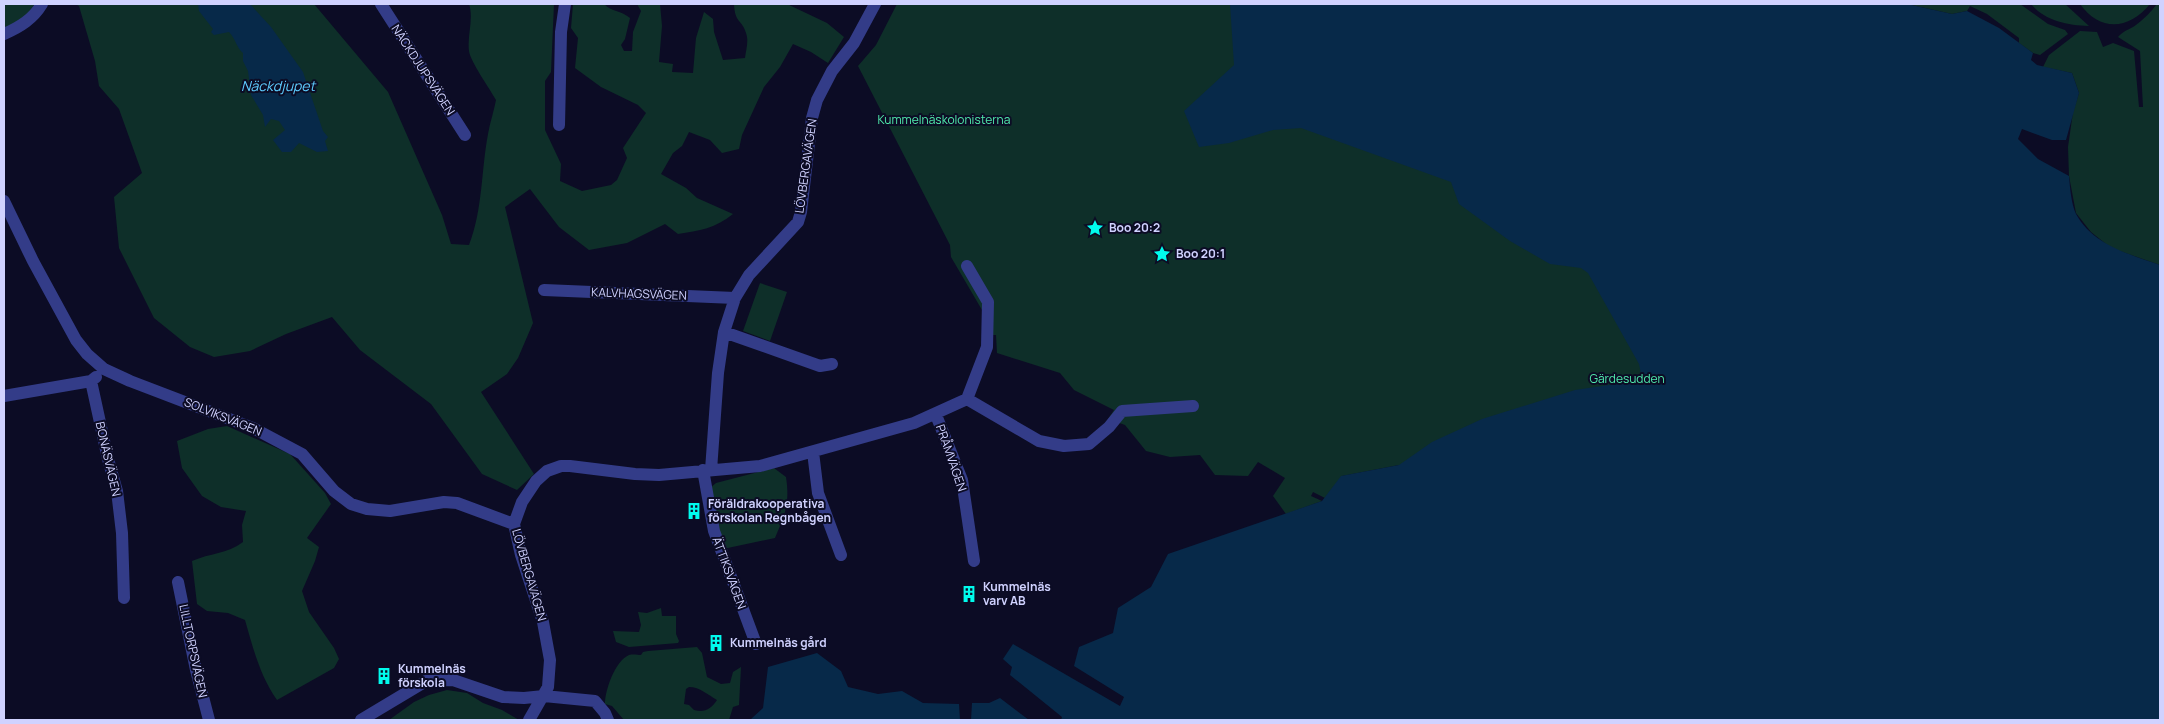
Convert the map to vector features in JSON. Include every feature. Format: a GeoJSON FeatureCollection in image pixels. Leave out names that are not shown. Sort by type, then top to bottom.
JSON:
{"type":"FeatureCollection","features":[{"type":"Feature","properties":{"kind":"street"},"geometry":{"type":"LineString","coordinates":[[4,34],[18,28],[36,13],[42,4]]}},
{"type":"Feature","properties":{"kind":"street","name":"NÄCKDJUPSVÄGEN"},"geometry":{"type":"LineString","coordinates":[[380,4],[465,135]]}},
{"type":"Feature","properties":{"kind":"street"},"geometry":{"type":"LineString","coordinates":[[559,125],[561,32],[566,4]]}},
{"type":"Feature","properties":{"kind":"street","name":"LÖVBERGAVÄGEN"},"geometry":{"type":"LineString","coordinates":[[529,720],[544,696],[550,675],[543,622],[521,555],[514,524],[522,502],[536,481],[546,471],[560,466],[649,475],[707,470],[724,332],[735,298],[749,275],[798,222],[801,212],[812,118],[817,100],[832,71],[854,43],[875,4]]}},
{"type":"Feature","properties":{"kind":"street","name":"SOLVIKSVÄGEN"},"geometry":{"type":"LineString","coordinates":[[4,202],[33,261],[76,340],[87,354],[104,369],[130,382],[253,428],[302,454],[334,491],[351,504],[367,510],[390,511],[444,502],[457,503],[514,524]]}},
{"type":"Feature","properties":{"kind":"street"},"geometry":{"type":"LineString","coordinates":[[707,470],[760,466],[813,452],[914,423],[936,415],[967,399],[987,346],[988,302],[967,266]]}},
{"type":"Feature","properties":{"kind":"street","name":"KALVHAGSVÄGEN"},"geometry":{"type":"LineString","coordinates":[[544,290],[735,298]]}},
{"type":"Feature","properties":{"kind":"street"},"geometry":{"type":"LineString","coordinates":[[724,332],[820,366],[832,364]]}},
{"type":"Feature","properties":{"kind":"street"},"geometry":{"type":"LineString","coordinates":[[4,396],[91,381],[104,369]]}},
{"type":"Feature","properties":{"kind":"street","name":"BONÄSVÄGEN"},"geometry":{"type":"LineString","coordinates":[[91,381],[108,459],[117,490],[122,533],[124,598]]}},
{"type":"Feature","properties":{"kind":"street"},"geometry":{"type":"LineString","coordinates":[[967,399],[1040,441],[1064,446],[1089,444],[1109,427],[1122,411],[1193,406]]}},
{"type":"Feature","properties":{"kind":"street","name":"PRÅMVÄGEN"},"geometry":{"type":"LineString","coordinates":[[936,415],[962,480],[974,561]]}},
{"type":"Feature","properties":{"kind":"street"},"geometry":{"type":"LineString","coordinates":[[813,452],[818,493],[841,555]]}},
{"type":"Feature","properties":{"kind":"street","name":"ÄTTIKSVÄGEN"},"geometry":{"type":"LineString","coordinates":[[707,470],[714,530],[756,644]]}},
{"type":"Feature","properties":{"kind":"street","name":"LILLTORPSVÄGEN"},"geometry":{"type":"LineString","coordinates":[[178,582],[196,670],[209,720]]}},
{"type":"Feature","properties":{"kind":"street"},"geometry":{"type":"LineString","coordinates":[[361,720],[426,681],[452,680],[503,697],[524,698],[544,696],[595,700],[608,720]]}},
{"type":"Feature","properties":{"kind":"green space"},"geometry":{"type":"Polygon","coordinates":[[[4,4],[34,4],[33,12],[4,30],[4,4]]]}},
{"type":"Feature","properties":{"kind":"green space"},"geometry":{"type":"Polygon","coordinates":[[[75,4],[314,4],[388,92],[442,215],[451,244],[469,245],[477,218],[488,134],[496,100],[470,56],[471,15],[469,4],[554,4],[551,72],[545,81],[545,130],[561,164],[560,181],[582,191],[611,185],[617,180],[627,158],[623,148],[646,113],[638,105],[601,87],[575,68],[578,38],[571,28],[573,4],[604,4],[630,18],[625,39],[621,45],[624,51],[632,51],[633,32],[641,11],[637,4],[660,4],[662,26],[659,62],[673,64],[672,72],[693,73],[696,38],[704,12],[713,19],[714,32],[723,60],[745,58],[747,36],[737,18],[734,4],[787,4],[827,23],[844,37],[828,63],[811,52],[793,44],[780,67],[764,87],[742,135],[739,149],[722,153],[710,140],[689,132],[682,146],[673,153],[661,174],[686,188],[697,198],[733,214],[720,223],[700,230],[678,234],[665,224],[627,243],[589,250],[559,227],[530,189],[505,207],[533,323],[518,358],[507,374],[481,392],[534,474],[517,490],[482,474],[431,404],[360,350],[332,317],[286,334],[250,351],[214,357],[190,347],[154,318],[119,248],[114,197],[142,173],[119,109],[99,86],[95,61],[79,6],[75,4]]]}},
{"type":"Feature","properties":{"kind":"green space","name":"Gärdesudden"},"geometry":{"type":"Polygon","coordinates":[[[897,4],[1358,4],[1998,626],[1399,465],[1342,476],[1325,498],[1313,492],[1311,496],[1322,501],[1286,514],[1273,496],[1285,478],[1258,462],[1248,476],[1215,475],[1200,455],[1170,457],[1146,451],[1125,425],[1108,419],[1114,410],[1074,390],[1060,373],[997,353],[996,335],[983,335],[982,310],[951,257],[950,245],[858,66],[876,45],[897,4]]]}},
{"type":"Feature","properties":{"kind":"green space"},"geometry":{"type":"Polygon","coordinates":[[[1907,4],[2020,4],[2048,24],[2065,30],[2068,34],[2040,55],[2033,53],[2019,43],[2019,38],[1987,14],[1970,6],[1967,11],[1952,14],[1907,4]]]}},
{"type":"Feature","properties":{"kind":"green space"},"geometry":{"type":"Polygon","coordinates":[[[2031,4],[2065,4],[2089,26],[2057,21],[2043,14],[2031,4]]]}},
{"type":"Feature","properties":{"kind":"green space"},"geometry":{"type":"Polygon","coordinates":[[[2080,4],[2150,4],[2133,19],[2115,24],[2105,23],[2096,19],[2080,4]]]}},
{"type":"Feature","properties":{"kind":"green space"},"geometry":{"type":"Polygon","coordinates":[[[2157,4],[2160,4],[2160,265],[2111,248],[2091,232],[2076,213],[2069,176],[2068,147],[2073,112],[2079,93],[2072,73],[2043,67],[2049,55],[2080,31],[2097,32],[2103,47],[2113,43],[2134,51],[2139,107],[2143,107],[2140,51],[2118,37],[2142,20],[2157,4]]]}},
{"type":"Feature","properties":{"kind":"green space"},"geometry":{"type":"Polygon","coordinates":[[[760,283],[787,292],[770,341],[743,331],[760,283]]]}},
{"type":"Feature","properties":{"kind":"green space"},"geometry":{"type":"Polygon","coordinates":[[[227,426],[290,454],[325,493],[331,504],[307,538],[319,547],[302,591],[309,612],[334,648],[339,659],[334,668],[277,700],[262,672],[245,620],[228,613],[207,611],[197,604],[192,561],[231,549],[243,542],[242,525],[246,511],[221,507],[202,496],[182,468],[177,441],[208,429],[227,426]]]}},
{"type":"Feature","properties":{"kind":"green space"},"geometry":{"type":"Polygon","coordinates":[[[774,468],[786,477],[787,495],[784,515],[775,538],[723,549],[710,488],[716,483],[774,468]]]}},
{"type":"Feature","properties":{"kind":"green space"},"geometry":{"type":"Polygon","coordinates":[[[661,608],[662,616],[676,616],[678,643],[629,647],[616,642],[613,631],[639,632],[641,625],[638,612],[647,613],[661,608]]]}},
{"type":"Feature","properties":{"kind":"green space"},"geometry":{"type":"Polygon","coordinates":[[[697,647],[702,653],[707,677],[721,684],[730,683],[733,672],[741,667],[739,705],[733,707],[729,720],[624,720],[612,706],[605,704],[609,684],[619,663],[629,655],[641,655],[643,652],[697,647]],[[693,687],[686,689],[684,704],[689,705],[694,710],[707,710],[717,700],[700,690],[693,687]]]}},
{"type":"Feature","properties":{"kind":"green space"},"geometry":{"type":"Polygon","coordinates":[[[447,690],[467,693],[483,703],[502,710],[519,720],[389,720],[414,702],[447,690]]]}},
{"type":"Feature","properties":{"kind":"water","name":"Näckdjupet"},"geometry":{"type":"Polygon","coordinates":[[[198,4],[250,4],[271,27],[303,72],[323,131],[328,137],[325,141],[328,151],[317,152],[299,143],[291,152],[282,152],[273,140],[285,130],[279,121],[271,119],[265,127],[263,115],[251,95],[248,71],[243,61],[243,53],[229,32],[214,35],[211,32],[213,29],[199,11],[198,4]]]}},
{"type":"Feature","properties":{"kind":"water"},"geometry":{"type":"Polygon","coordinates":[[[1230,4],[1907,4],[1952,14],[1967,11],[1999,28],[2033,53],[2031,60],[2037,65],[2072,73],[2079,93],[2066,140],[2052,140],[2022,129],[2018,139],[2038,159],[2069,176],[2074,210],[2083,225],[2092,233],[2113,247],[2160,265],[2160,720],[1061,720],[1062,717],[1010,675],[1012,667],[1003,659],[1013,644],[1120,706],[1124,697],[1074,666],[1079,647],[1113,633],[1118,608],[1151,587],[1168,554],[1322,501],[1341,476],[1399,465],[1432,442],[1482,419],[1575,390],[1636,381],[1641,374],[1639,364],[1588,273],[1581,268],[1550,264],[1510,241],[1459,204],[1451,182],[1301,128],[1273,130],[1229,143],[1199,147],[1184,111],[1234,65],[1230,4]]]}},
{"type":"Feature","properties":{"kind":"water"},"geometry":{"type":"Polygon","coordinates":[[[817,653],[841,671],[848,687],[878,694],[902,691],[923,703],[959,704],[960,720],[746,720],[751,719],[763,708],[768,667],[817,653]]]}},
{"type":"Feature","properties":{"kind":"water"},"geometry":{"type":"Polygon","coordinates":[[[1000,698],[1029,720],[971,720],[972,703],[989,703],[1000,698]]]}},
{"type":"Feature","properties":{"kind":"place","name":"Boo 20:2"},"geometry":{"type":"Point","coordinates":[1095,228]}},
{"type":"Feature","properties":{"kind":"place","name":"Boo 20:1"},"geometry":{"type":"Point","coordinates":[1162,254]}},
{"type":"Feature","properties":{"kind":"place","name":"Föräldrakooperativa förskolan Regnbågen"},"geometry":{"type":"Point","coordinates":[694,511]}},
{"type":"Feature","properties":{"kind":"place","name":"Kummelnäs varv AB"},"geometry":{"type":"Point","coordinates":[969,594]}},
{"type":"Feature","properties":{"kind":"place","name":"Kummelnäs gård"},"geometry":{"type":"Point","coordinates":[716,643]}},
{"type":"Feature","properties":{"kind":"place","name":"Kummelnäs förskola"},"geometry":{"type":"Point","coordinates":[384,676]}},
{"type":"Feature","properties":{"kind":"park label","name":"Kummelnäskolonisterna"},"geometry":{"type":"Point","coordinates":[944,120]}}]}
